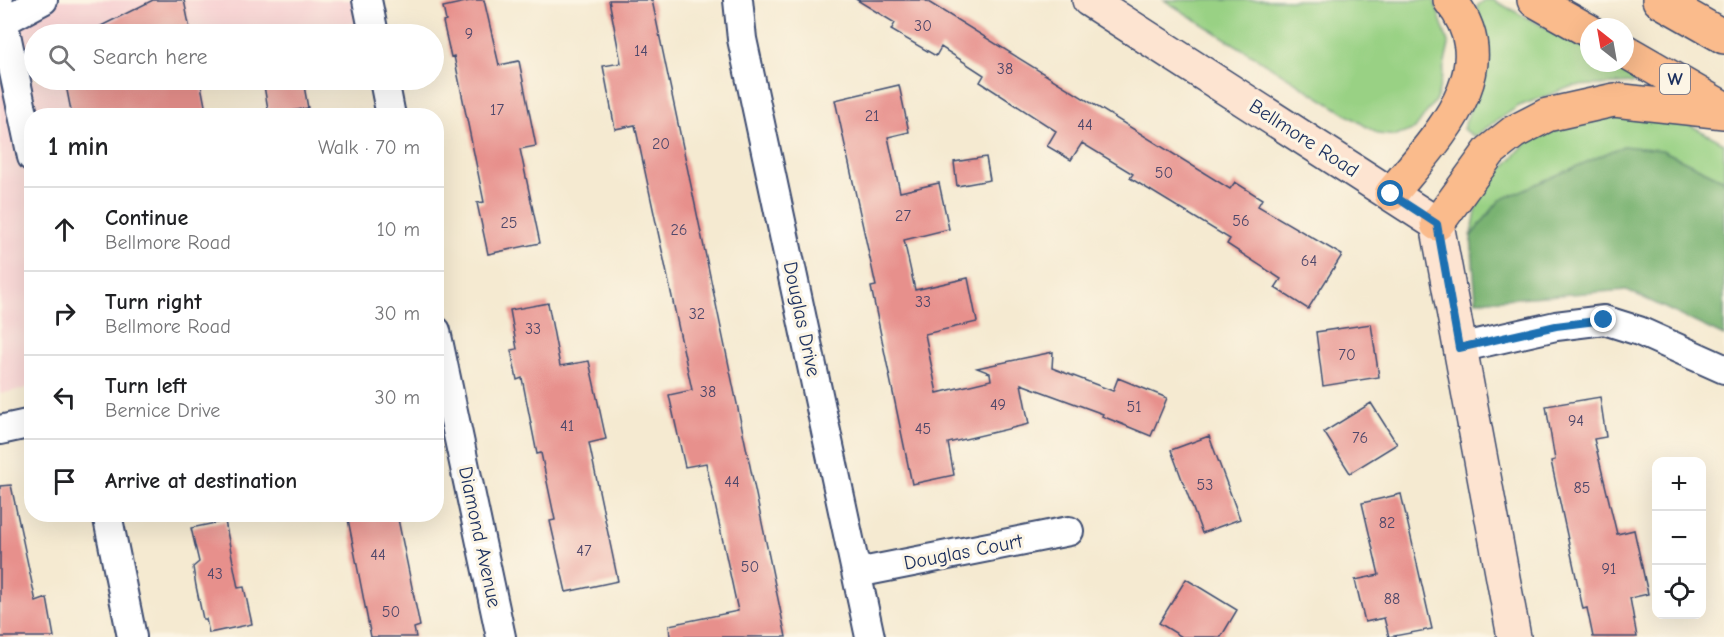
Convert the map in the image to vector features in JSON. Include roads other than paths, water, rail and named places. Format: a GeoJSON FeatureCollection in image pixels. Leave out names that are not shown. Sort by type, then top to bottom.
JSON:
{"type":"FeatureCollection","features":[{"type":"Feature","properties":{"kind":"highway"},"geometry":{"type":"LineString","coordinates":[[1391,194],[1455,115],[1471,71],[1469,39],[1450,0]]}},
{"type":"Feature","properties":{"kind":"highway"},"geometry":{"type":"LineString","coordinates":[[1534,0],[1580,26]]}},
{"type":"Feature","properties":{"kind":"highway"},"geometry":{"type":"LineString","coordinates":[[1659,0],[1724,37]]}},
{"type":"Feature","properties":{"kind":"highway"},"geometry":{"type":"LineString","coordinates":[[1692,0],[1724,25]]}},
{"type":"Feature","properties":{"kind":"highway","name":"W"},"geometry":{"type":"LineString","coordinates":[[1634,56],[1724,110]]}},
{"type":"Feature","properties":{"kind":"highway"},"geometry":{"type":"LineString","coordinates":[[1437,224],[1490,151],[1514,132],[1547,115],[1614,100],[1724,110]]}},
{"type":"Feature","properties":{"kind":"main road","name":"Bellmore Road"},"geometry":{"type":"LineString","coordinates":[[1089,0],[1437,224]]}},
{"type":"Feature","properties":{"kind":"main road"},"geometry":{"type":"LineString","coordinates":[[1437,224],[1514,637]]}},
{"type":"Feature","properties":{"kind":"street"},"geometry":{"type":"LineString","coordinates":[[24,121],[1,17],[43,0]]}},
{"type":"Feature","properties":{"kind":"street"},"geometry":{"type":"LineString","coordinates":[[367,0],[372,24]]}},
{"type":"Feature","properties":{"kind":"street","name":"Douglas Drive"},"geometry":{"type":"LineString","coordinates":[[738,0],[742,39],[870,637]]}},
{"type":"Feature","properties":{"kind":"street"},"geometry":{"type":"LineString","coordinates":[[386,90],[389,108]]}},
{"type":"Feature","properties":{"kind":"street"},"geometry":{"type":"LineString","coordinates":[[1459,348],[1556,326],[1604,320],[1639,331],[1724,369]]}},
{"type":"Feature","properties":{"kind":"street","name":"Diamond Avenue"},"geometry":{"type":"LineString","coordinates":[[444,370],[501,637]]}},
{"type":"Feature","properties":{"kind":"street"},"geometry":{"type":"LineString","coordinates":[[0,430],[24,425]]}},
{"type":"Feature","properties":{"kind":"street"},"geometry":{"type":"LineString","coordinates":[[109,522],[132,637]]}},
{"type":"Feature","properties":{"kind":"street","name":"Douglas Court"},"geometry":{"type":"LineString","coordinates":[[857,573],[1069,531]]}}]}
